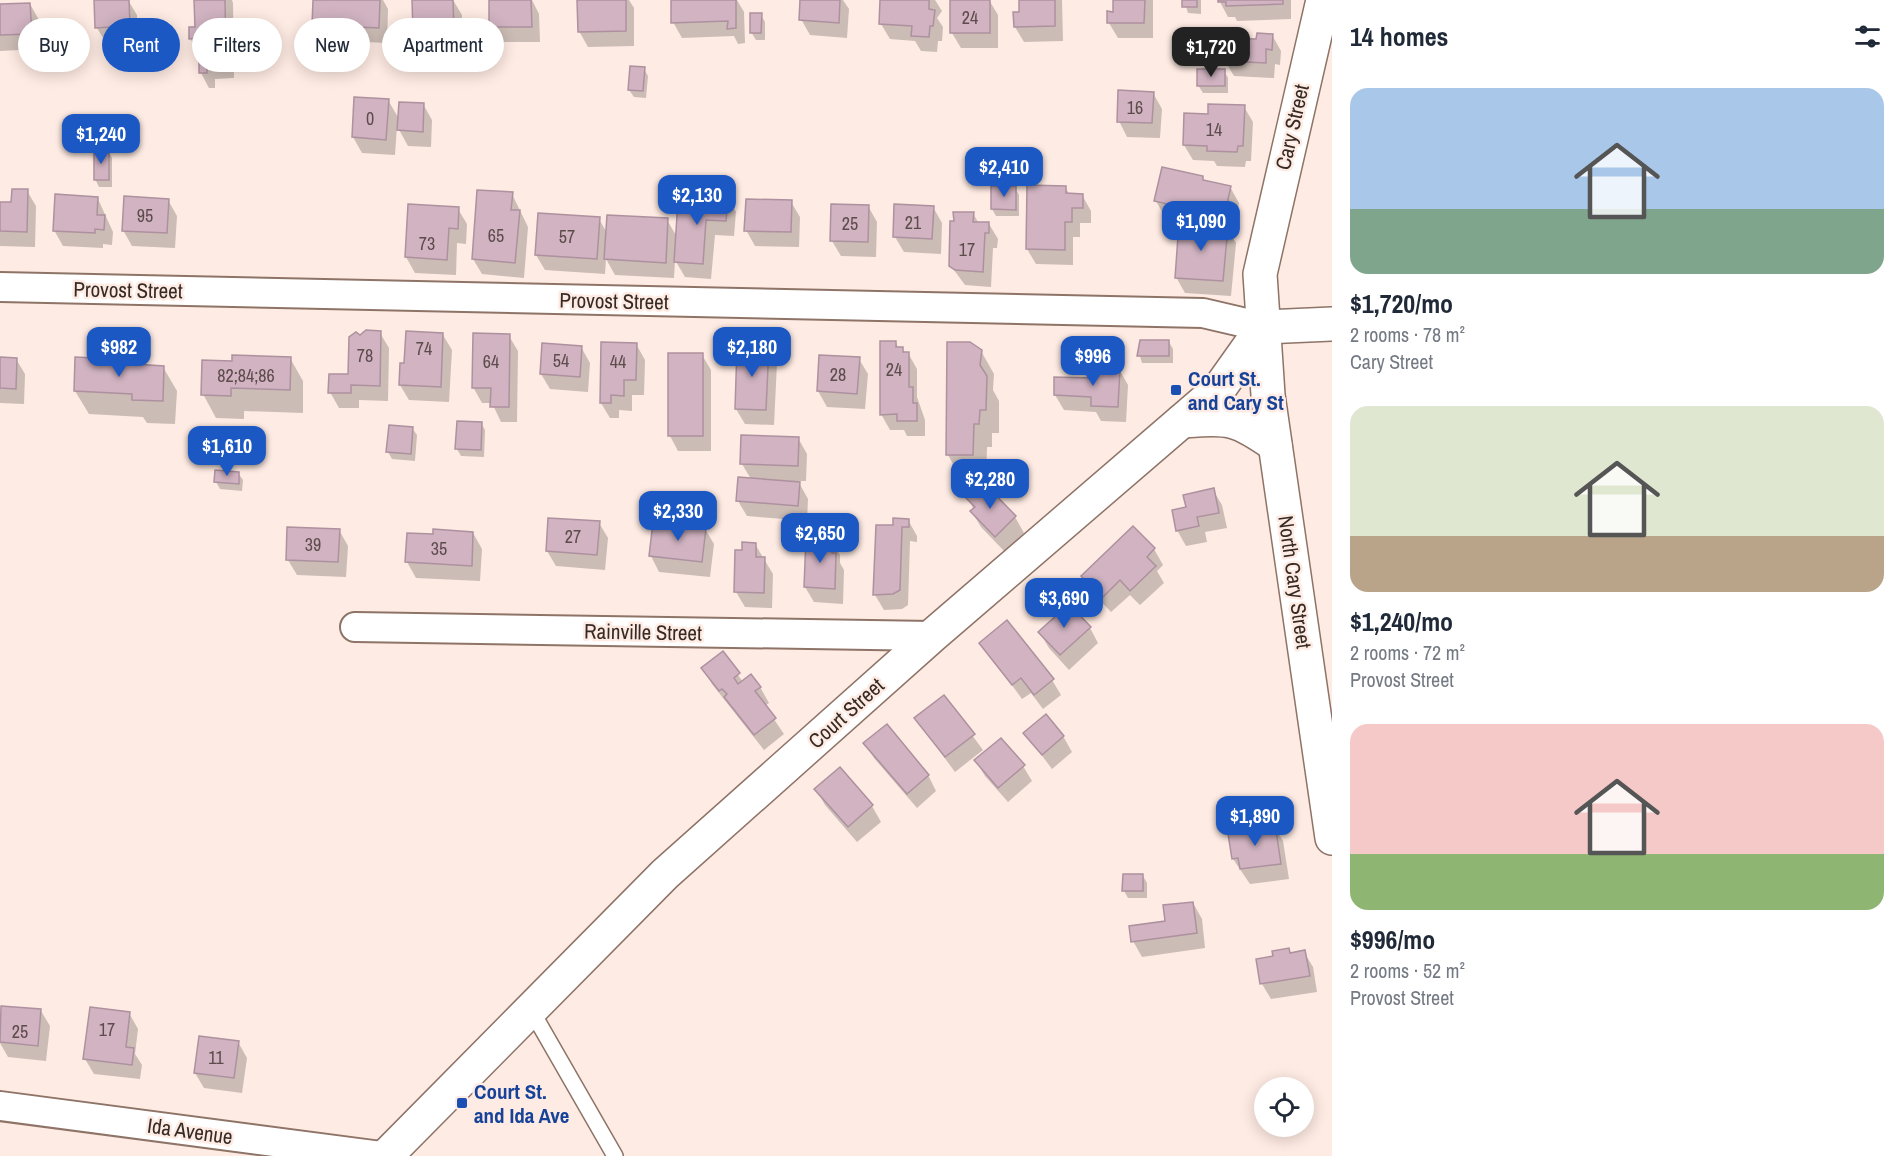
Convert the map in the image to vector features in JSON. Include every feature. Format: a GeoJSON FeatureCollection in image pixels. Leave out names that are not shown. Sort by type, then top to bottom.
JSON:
{"type":"FeatureCollection","features":[{"type":"Feature","properties":{"kind":"street","name":"Cary Street"},"geometry":{"type":"LineString","coordinates":[[1263,327],[1260,274],[1323,0]]}},
{"type":"Feature","properties":{"kind":"street","name":"Provost Street"},"geometry":{"type":"LineString","coordinates":[[0,287],[1203,313],[1263,327]]}},
{"type":"Feature","properties":{"kind":"street"},"geometry":{"type":"LineString","coordinates":[[1263,327],[1332,324]]}},
{"type":"Feature","properties":{"kind":"street","name":"Court Street"},"geometry":{"type":"LineString","coordinates":[[386,1156],[665,874],[932,636],[1219,389],[1263,327]]}},
{"type":"Feature","properties":{"kind":"street","name":"North Cary Street"},"geometry":{"type":"LineString","coordinates":[[1263,327],[1275,445],[1332,838]]}},
{"type":"Feature","properties":{"kind":"street"},"geometry":{"type":"LineString","coordinates":[[1182,421],[1220,419],[1238,422],[1275,445]]}},
{"type":"Feature","properties":{"kind":"street","name":"Rainville Street"},"geometry":{"type":"LineString","coordinates":[[355,627],[932,636]]}},
{"type":"Feature","properties":{"kind":"street","name":"Ida Avenue"},"geometry":{"type":"LineString","coordinates":[[0,1106],[381,1156]]}},
{"type":"Feature","properties":{"kind":"lane"},"geometry":{"type":"LineString","coordinates":[[530,1008],[615,1156]]}},
{"type":"Feature","properties":{"kind":"building"},"geometry":{"type":"Polygon","coordinates":[[[94,0],[129,0],[130,18],[102,18],[102,28],[95,28],[94,0]]]}},
{"type":"Feature","properties":{"kind":"building"},"geometry":{"type":"Polygon","coordinates":[[[194,0],[225,0],[225,18],[195,18],[194,0]]]}},
{"type":"Feature","properties":{"kind":"building"},"geometry":{"type":"Polygon","coordinates":[[[313,0],[380,0],[379,28],[370,28],[370,18],[312,18],[313,0]]]}},
{"type":"Feature","properties":{"kind":"building"},"geometry":{"type":"Polygon","coordinates":[[[412,0],[453,0],[454,18],[413,18],[412,0]]]}},
{"type":"Feature","properties":{"kind":"building"},"geometry":{"type":"Polygon","coordinates":[[[489,0],[531,0],[532,27],[504,27],[504,18],[489,18],[489,0]]]}},
{"type":"Feature","properties":{"kind":"building"},"geometry":{"type":"Polygon","coordinates":[[[577,0],[626,0],[626,31],[578,32],[577,0]]]}},
{"type":"Feature","properties":{"kind":"building"},"geometry":{"type":"Polygon","coordinates":[[[671,0],[736,0],[736,28],[727,29],[728,21],[671,23],[671,0]]]}},
{"type":"Feature","properties":{"kind":"building"},"geometry":{"type":"Polygon","coordinates":[[[800,0],[840,0],[839,23],[799,20],[800,0]]]}},
{"type":"Feature","properties":{"kind":"building"},"geometry":{"type":"Polygon","coordinates":[[[880,0],[929,0],[929,9],[935,10],[929,37],[911,36],[912,26],[879,24],[880,0]]]}},
{"type":"Feature","properties":{"kind":"building"},"geometry":{"type":"Polygon","coordinates":[[[950,0],[990,0],[990,33],[950,33],[950,0]]]}},
{"type":"Feature","properties":{"kind":"building"},"geometry":{"type":"Polygon","coordinates":[[[1019,0],[1055,0],[1055,26],[1014,27],[1013,12],[1019,12],[1019,0]]]}},
{"type":"Feature","properties":{"kind":"building"},"geometry":{"type":"Polygon","coordinates":[[[1113,0],[1145,0],[1144,23],[1107,23],[1107,11],[1113,12],[1113,0]]]}},
{"type":"Feature","properties":{"kind":"building"},"geometry":{"type":"Polygon","coordinates":[[[1182,0],[1197,0],[1197,7],[1182,7],[1182,0]]]}},
{"type":"Feature","properties":{"kind":"building"},"geometry":{"type":"Polygon","coordinates":[[[1218,0],[1283,0],[1283,4],[1226,6],[1226,2],[1218,2],[1218,0]]]}},
{"type":"Feature","properties":{"kind":"building"},"geometry":{"type":"Polygon","coordinates":[[[30,3],[31,18],[18,18],[18,34],[0,35],[0,4],[30,3]]]}},
{"type":"Feature","properties":{"kind":"building"},"geometry":{"type":"Polygon","coordinates":[[[750,13],[762,13],[761,33],[750,33],[750,13]]]}},
{"type":"Feature","properties":{"kind":"building"},"geometry":{"type":"Polygon","coordinates":[[[189,27],[192,27],[192,39],[189,39],[189,27]]]}},
{"type":"Feature","properties":{"kind":"building"},"geometry":{"type":"Polygon","coordinates":[[[1257,33],[1273,34],[1272,50],[1266,49],[1266,63],[1224,61],[1224,38],[1256,39],[1257,33]]]}},
{"type":"Feature","properties":{"kind":"building"},"geometry":{"type":"Polygon","coordinates":[[[630,66],[645,67],[643,91],[628,90],[630,66]]]}},
{"type":"Feature","properties":{"kind":"building"},"geometry":{"type":"Polygon","coordinates":[[[1197,69],[1225,69],[1225,86],[1197,86],[1197,69]]]}},
{"type":"Feature","properties":{"kind":"building"},"geometry":{"type":"Polygon","coordinates":[[[1118,90],[1154,92],[1152,123],[1117,122],[1118,90]]]}},
{"type":"Feature","properties":{"kind":"building"},"geometry":{"type":"Polygon","coordinates":[[[354,97],[389,99],[386,140],[352,137],[354,97]]]}},
{"type":"Feature","properties":{"kind":"building"},"geometry":{"type":"Polygon","coordinates":[[[399,102],[424,103],[423,132],[397,130],[399,102]]]}},
{"type":"Feature","properties":{"kind":"building"},"geometry":{"type":"Polygon","coordinates":[[[1208,104],[1245,105],[1243,146],[1238,146],[1237,152],[1207,151],[1207,146],[1183,145],[1184,113],[1208,114],[1208,104]]]}},
{"type":"Feature","properties":{"kind":"building"},"geometry":{"type":"Polygon","coordinates":[[[94,149],[109,150],[109,180],[94,180],[94,149]]]}},
{"type":"Feature","properties":{"kind":"building"},"geometry":{"type":"Polygon","coordinates":[[[1162,167],[1203,176],[1203,180],[1231,186],[1224,217],[1154,201],[1162,167]]]}},
{"type":"Feature","properties":{"kind":"building"},"geometry":{"type":"Polygon","coordinates":[[[1027,185],[1066,186],[1066,193],[1083,194],[1083,208],[1072,208],[1072,222],[1065,222],[1065,250],[1026,249],[1027,185]]]}},
{"type":"Feature","properties":{"kind":"building"},"geometry":{"type":"Polygon","coordinates":[[[991,186],[1016,186],[1016,210],[991,209],[991,186]]]}},
{"type":"Feature","properties":{"kind":"building"},"geometry":{"type":"Polygon","coordinates":[[[12,189],[28,189],[27,232],[0,231],[0,202],[11,202],[12,189]]]}},
{"type":"Feature","properties":{"kind":"building"},"geometry":{"type":"Polygon","coordinates":[[[477,190],[513,192],[511,210],[520,210],[515,263],[472,259],[477,190]]]}},
{"type":"Feature","properties":{"kind":"building"},"geometry":{"type":"Polygon","coordinates":[[[55,194],[98,197],[97,215],[105,215],[104,230],[95,229],[95,233],[53,231],[55,194]]]}},
{"type":"Feature","properties":{"kind":"building"},"geometry":{"type":"Polygon","coordinates":[[[706,194],[728,195],[726,221],[706,220],[703,264],[674,262],[678,200],[705,202],[706,194]]]}},
{"type":"Feature","properties":{"kind":"building"},"geometry":{"type":"Polygon","coordinates":[[[124,196],[169,199],[167,233],[122,231],[124,196]]]}},
{"type":"Feature","properties":{"kind":"building"},"geometry":{"type":"Polygon","coordinates":[[[746,199],[792,200],[791,232],[744,231],[746,199]]]}},
{"type":"Feature","properties":{"kind":"building"},"geometry":{"type":"Polygon","coordinates":[[[408,204],[459,207],[458,229],[449,228],[447,260],[405,257],[408,204]]]}},
{"type":"Feature","properties":{"kind":"building"},"geometry":{"type":"Polygon","coordinates":[[[831,204],[869,205],[868,242],[830,241],[831,204]]]}},
{"type":"Feature","properties":{"kind":"building"},"geometry":{"type":"Polygon","coordinates":[[[894,204],[934,206],[932,239],[893,237],[894,204]]]}},
{"type":"Feature","properties":{"kind":"building"},"geometry":{"type":"Polygon","coordinates":[[[953,212],[974,212],[973,222],[989,222],[989,233],[985,233],[983,272],[955,270],[949,266],[950,221],[954,221],[953,212]]]}},
{"type":"Feature","properties":{"kind":"building"},"geometry":{"type":"Polygon","coordinates":[[[538,213],[600,217],[597,259],[535,255],[538,213]]]}},
{"type":"Feature","properties":{"kind":"building"},"geometry":{"type":"Polygon","coordinates":[[[607,215],[668,218],[666,263],[604,259],[607,215]]]}},
{"type":"Feature","properties":{"kind":"building"},"geometry":{"type":"Polygon","coordinates":[[[1179,222],[1228,226],[1223,281],[1175,278],[1179,222]]]}},
{"type":"Feature","properties":{"kind":"building"},"geometry":{"type":"Polygon","coordinates":[[[366,330],[381,331],[380,386],[351,385],[351,393],[328,393],[329,374],[348,374],[349,337],[356,332],[360,335],[366,330]]]}},
{"type":"Feature","properties":{"kind":"building"},"geometry":{"type":"Polygon","coordinates":[[[406,331],[443,333],[441,387],[399,385],[400,363],[404,363],[406,331]]]}},
{"type":"Feature","properties":{"kind":"building"},"geometry":{"type":"Polygon","coordinates":[[[473,333],[510,334],[509,407],[490,407],[491,388],[472,388],[473,333]]]}},
{"type":"Feature","properties":{"kind":"building"},"geometry":{"type":"Polygon","coordinates":[[[1140,340],[1169,340],[1169,356],[1137,356],[1140,340]]]}},
{"type":"Feature","properties":{"kind":"building"},"geometry":{"type":"Polygon","coordinates":[[[880,341],[896,341],[896,347],[903,347],[903,352],[909,352],[909,387],[913,387],[913,403],[917,403],[917,421],[897,421],[897,414],[880,415],[880,341]]]}},
{"type":"Feature","properties":{"kind":"building"},"geometry":{"type":"Polygon","coordinates":[[[601,342],[637,343],[636,380],[624,380],[624,396],[611,395],[611,403],[600,403],[601,342]]]}},
{"type":"Feature","properties":{"kind":"building"},"geometry":{"type":"Polygon","coordinates":[[[947,342],[970,342],[982,350],[980,365],[987,376],[986,410],[980,410],[979,424],[974,424],[973,455],[946,455],[947,342]]]}},
{"type":"Feature","properties":{"kind":"building"},"geometry":{"type":"Polygon","coordinates":[[[542,343],[582,346],[580,377],[540,374],[542,343]]]}},
{"type":"Feature","properties":{"kind":"building"},"geometry":{"type":"Polygon","coordinates":[[[737,346],[769,346],[766,410],[735,409],[737,346]]]}},
{"type":"Feature","properties":{"kind":"building"},"geometry":{"type":"Polygon","coordinates":[[[668,353],[703,353],[703,436],[668,436],[668,353]]]}},
{"type":"Feature","properties":{"kind":"building"},"geometry":{"type":"Polygon","coordinates":[[[232,355],[291,357],[290,390],[231,388],[231,396],[201,395],[202,360],[232,361],[232,355]]]}},
{"type":"Feature","properties":{"kind":"building"},"geometry":{"type":"Polygon","coordinates":[[[819,355],[860,357],[857,394],[817,391],[819,355]]]}},
{"type":"Feature","properties":{"kind":"building"},"geometry":{"type":"Polygon","coordinates":[[[0,357],[17,358],[16,389],[0,388],[0,357]]]}},
{"type":"Feature","properties":{"kind":"building"},"geometry":{"type":"Polygon","coordinates":[[[75,357],[135,360],[135,364],[164,366],[163,401],[132,400],[132,394],[74,391],[75,357]]]}},
{"type":"Feature","properties":{"kind":"building"},"geometry":{"type":"Polygon","coordinates":[[[1095,367],[1120,368],[1118,407],[1091,406],[1091,397],[1054,395],[1054,377],[1094,378],[1095,367]]]}},
{"type":"Feature","properties":{"kind":"building"},"geometry":{"type":"Polygon","coordinates":[[[457,421],[482,422],[481,450],[455,449],[457,421]]]}},
{"type":"Feature","properties":{"kind":"building"},"geometry":{"type":"Polygon","coordinates":[[[389,425],[413,427],[411,454],[386,452],[389,425]]]}},
{"type":"Feature","properties":{"kind":"building"},"geometry":{"type":"Polygon","coordinates":[[[741,435],[799,437],[798,466],[740,464],[741,435]]]}},
{"type":"Feature","properties":{"kind":"building"},"geometry":{"type":"Polygon","coordinates":[[[215,470],[239,472],[239,484],[214,482],[215,470]]]}},
{"type":"Feature","properties":{"kind":"building"},"geometry":{"type":"Polygon","coordinates":[[[738,477],[800,482],[798,506],[736,501],[738,477]]]}},
{"type":"Feature","properties":{"kind":"building"},"geometry":{"type":"Polygon","coordinates":[[[983,482],[1016,516],[995,537],[970,511],[975,507],[966,498],[983,482]]]}},
{"type":"Feature","properties":{"kind":"building"},"geometry":{"type":"Polygon","coordinates":[[[1214,488],[1219,513],[1197,517],[1199,526],[1176,531],[1172,510],[1186,507],[1183,495],[1214,488]]]}},
{"type":"Feature","properties":{"kind":"building"},"geometry":{"type":"Polygon","coordinates":[[[548,518],[600,521],[597,555],[546,551],[548,518]]]}},
{"type":"Feature","properties":{"kind":"building"},"geometry":{"type":"Polygon","coordinates":[[[893,518],[909,519],[909,527],[902,527],[900,590],[893,594],[873,595],[876,525],[893,525],[893,518]]]}},
{"type":"Feature","properties":{"kind":"building"},"geometry":{"type":"Polygon","coordinates":[[[653,522],[706,528],[702,562],[649,556],[653,522]]]}},
{"type":"Feature","properties":{"kind":"building"},"geometry":{"type":"Polygon","coordinates":[[[1133,526],[1155,548],[1147,557],[1156,566],[1130,591],[1120,580],[1102,598],[1081,576],[1133,526]]]}},
{"type":"Feature","properties":{"kind":"building"},"geometry":{"type":"Polygon","coordinates":[[[287,527],[340,529],[338,562],[286,560],[287,527]]]}},
{"type":"Feature","properties":{"kind":"building"},"geometry":{"type":"Polygon","coordinates":[[[433,529],[473,532],[472,566],[405,562],[407,533],[433,534],[433,529]]]}},
{"type":"Feature","properties":{"kind":"building"},"geometry":{"type":"Polygon","coordinates":[[[806,537],[832,538],[832,553],[836,553],[835,589],[804,587],[806,537]]]}},
{"type":"Feature","properties":{"kind":"building"},"geometry":{"type":"Polygon","coordinates":[[[742,542],[756,543],[756,557],[765,557],[764,593],[734,592],[735,550],[742,550],[742,542]]]}},
{"type":"Feature","properties":{"kind":"building"},"geometry":{"type":"Polygon","coordinates":[[[1069,604],[1091,627],[1060,655],[1038,632],[1069,604]]]}},
{"type":"Feature","properties":{"kind":"building"},"geometry":{"type":"Polygon","coordinates":[[[1007,620],[1054,679],[1034,695],[1021,678],[1012,685],[979,643],[1007,620]]]}},
{"type":"Feature","properties":{"kind":"building"},"geometry":{"type":"Polygon","coordinates":[[[723,651],[740,673],[734,678],[738,684],[751,674],[761,687],[755,691],[776,718],[754,735],[724,697],[727,694],[722,689],[719,691],[701,668],[723,651]]]}},
{"type":"Feature","properties":{"kind":"building"},"geometry":{"type":"Polygon","coordinates":[[[944,695],[975,734],[945,757],[914,718],[944,695]]]}},
{"type":"Feature","properties":{"kind":"building"},"geometry":{"type":"Polygon","coordinates":[[[1046,714],[1064,736],[1042,755],[1023,733],[1046,714]]]}},
{"type":"Feature","properties":{"kind":"building"},"geometry":{"type":"Polygon","coordinates":[[[887,724],[929,775],[907,794],[863,743],[887,724]]]}},
{"type":"Feature","properties":{"kind":"building"},"geometry":{"type":"Polygon","coordinates":[[[1001,738],[1025,765],[998,788],[974,760],[1001,738]]]}},
{"type":"Feature","properties":{"kind":"building"},"geometry":{"type":"Polygon","coordinates":[[[840,767],[873,805],[848,827],[814,789],[840,767]]]}},
{"type":"Feature","properties":{"kind":"building"},"geometry":{"type":"Polygon","coordinates":[[[1275,824],[1281,864],[1240,869],[1238,858],[1232,859],[1228,834],[1236,834],[1235,830],[1275,824]]]}},
{"type":"Feature","properties":{"kind":"building"},"geometry":{"type":"Polygon","coordinates":[[[1123,874],[1143,874],[1143,891],[1122,891],[1123,874]]]}},
{"type":"Feature","properties":{"kind":"building"},"geometry":{"type":"Polygon","coordinates":[[[1193,902],[1197,933],[1131,942],[1129,926],[1165,921],[1163,905],[1193,902]]]}},
{"type":"Feature","properties":{"kind":"building"},"geometry":{"type":"Polygon","coordinates":[[[1289,948],[1290,953],[1305,950],[1310,976],[1260,984],[1256,959],[1273,956],[1272,951],[1289,948]]]}},
{"type":"Feature","properties":{"kind":"building"},"geometry":{"type":"Polygon","coordinates":[[[1,1006],[41,1009],[38,1046],[0,1042],[1,1006]]]}},
{"type":"Feature","properties":{"kind":"building"},"geometry":{"type":"Polygon","coordinates":[[[90,1007],[130,1012],[126,1047],[134,1048],[132,1065],[83,1059],[90,1007]]]}},
{"type":"Feature","properties":{"kind":"building"},"geometry":{"type":"Polygon","coordinates":[[[199,1036],[239,1041],[234,1078],[194,1073],[199,1036]]]}},
{"type":"Feature","properties":{"kind":"place","name":"Court St. and Cary St"},"geometry":{"type":"Point","coordinates":[1176,390]}},
{"type":"Feature","properties":{"kind":"place","name":"Court St. and Ida Ave"},"geometry":{"type":"Point","coordinates":[462,1103]}}]}
